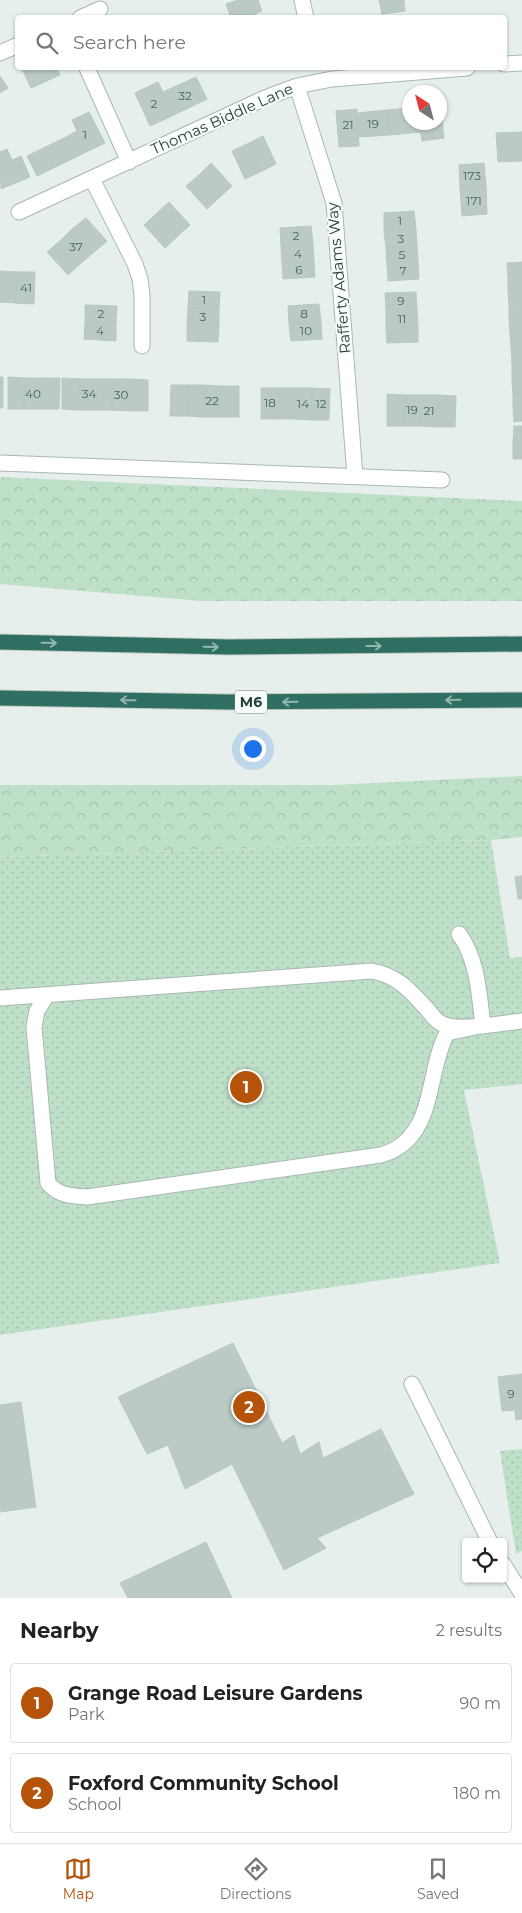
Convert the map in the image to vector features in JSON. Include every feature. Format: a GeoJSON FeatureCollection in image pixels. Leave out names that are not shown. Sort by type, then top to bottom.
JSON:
{"type":"FeatureCollection","features":[{"type":"Feature","properties":{"kind":"highway"},"geometry":{"type":"LineString","coordinates":[[0,642],[229,647],[522,644]]}},
{"type":"Feature","properties":{"kind":"highway","name":"M6"},"geometry":{"type":"LineString","coordinates":[[0,698],[229,702],[522,700]]}},
{"type":"Feature","properties":{"kind":"street"},"geometry":{"type":"LineString","coordinates":[[302,0],[305,15]]}},
{"type":"Feature","properties":{"kind":"street"},"geometry":{"type":"LineString","coordinates":[[87,15],[100,9]]}},
{"type":"Feature","properties":{"kind":"street"},"geometry":{"type":"LineString","coordinates":[[0,53],[15,46]]}},
{"type":"Feature","properties":{"kind":"street"},"geometry":{"type":"LineString","coordinates":[[507,64],[522,63]]}},
{"type":"Feature","properties":{"kind":"street"},"geometry":{"type":"LineString","coordinates":[[88,70],[129,162]]}},
{"type":"Feature","properties":{"kind":"street","name":"Thomas Biddle Lane"},"geometry":{"type":"LineString","coordinates":[[19,212],[265,98],[297,86],[319,74],[418,70]]}},
{"type":"Feature","properties":{"kind":"street","name":"Rafferty Adams Way"},"geometry":{"type":"LineString","coordinates":[[297,86],[334,203],[355,476]]}},
{"type":"Feature","properties":{"kind":"street"},"geometry":{"type":"LineString","coordinates":[[92,179],[135,264],[140,279],[142,295],[142,346]]}},
{"type":"Feature","properties":{"kind":"street"},"geometry":{"type":"LineString","coordinates":[[0,463],[442,480]]}},
{"type":"Feature","properties":{"kind":"street"},"geometry":{"type":"LineString","coordinates":[[459,934],[468,946],[476,970],[479,1026]]}},
{"type":"Feature","properties":{"kind":"street"},"geometry":{"type":"LineString","coordinates":[[0,998],[372,971],[393,976],[409,989],[438,1022],[446,1026],[479,1026]]}},
{"type":"Feature","properties":{"kind":"street"},"geometry":{"type":"LineString","coordinates":[[47,995],[37,1010],[34,1027],[35,1046],[48,1183],[54,1190],[66,1196],[87,1197],[372,1157],[393,1152],[406,1144],[415,1133],[427,1108],[440,1046],[447,1033],[479,1026],[522,1021]]}},
{"type":"Feature","properties":{"kind":"street"},"geometry":{"type":"LineString","coordinates":[[412,1384],[488,1538]]}},
{"type":"Feature","properties":{"kind":"street"},"geometry":{"type":"LineString","coordinates":[[507,1570],[520,1589]]}},
{"type":"Feature","properties":{"kind":"green space"},"geometry":{"type":"Polygon","coordinates":[[[0,477],[522,501],[522,601],[202,601],[0,584],[0,477]]]}},
{"type":"Feature","properties":{"kind":"green space"},"geometry":{"type":"Polygon","coordinates":[[[522,776],[522,837],[491,840],[0,857],[0,785],[333,785],[522,776]]]}},
{"type":"Feature","properties":{"kind":"green space"},"geometry":{"type":"Polygon","coordinates":[[[491,840],[510,958],[522,957],[522,1084],[464,1090],[500,1263],[0,1335],[0,857],[491,840]]]}},
{"type":"Feature","properties":{"kind":"green space"},"geometry":{"type":"Polygon","coordinates":[[[522,1449],[522,1551],[516,1554],[500,1451],[522,1449]]]}},
{"type":"Feature","properties":{"kind":"building"},"geometry":{"type":"Polygon","coordinates":[[[238,0],[258,0],[262,11],[252,15],[230,15],[226,4],[238,0]]]}},
{"type":"Feature","properties":{"kind":"building"},"geometry":{"type":"Polygon","coordinates":[[[379,0],[404,0],[405,11],[382,14],[379,0]]]}},
{"type":"Feature","properties":{"kind":"building"},"geometry":{"type":"Polygon","coordinates":[[[22,70],[58,70],[60,75],[31,88],[22,70]]]}},
{"type":"Feature","properties":{"kind":"building"},"geometry":{"type":"Polygon","coordinates":[[[0,76],[8,88],[0,93],[0,76]]]}},
{"type":"Feature","properties":{"kind":"building"},"geometry":{"type":"Polygon","coordinates":[[[196,77],[207,99],[174,115],[163,92],[196,77]]]}},
{"type":"Feature","properties":{"kind":"building"},"geometry":{"type":"Polygon","coordinates":[[[158,82],[174,115],[150,126],[135,93],[158,82]]]}},
{"type":"Feature","properties":{"kind":"building"},"geometry":{"type":"Polygon","coordinates":[[[357,109],[359,146],[339,147],[336,111],[357,109]]]}},
{"type":"Feature","properties":{"kind":"building"},"geometry":{"type":"Polygon","coordinates":[[[402,109],[402,130],[421,130],[421,132],[390,135],[387,110],[402,109]]]}},
{"type":"Feature","properties":{"kind":"building"},"geometry":{"type":"Polygon","coordinates":[[[387,110],[390,135],[359,137],[357,113],[387,110]]]}},
{"type":"Feature","properties":{"kind":"building"},"geometry":{"type":"Polygon","coordinates":[[[89,112],[105,143],[72,159],[62,139],[77,131],[72,120],[89,112]]]}},
{"type":"Feature","properties":{"kind":"building"},"geometry":{"type":"Polygon","coordinates":[[[420,130],[443,130],[444,138],[422,141],[420,130]]]}},
{"type":"Feature","properties":{"kind":"building"},"geometry":{"type":"Polygon","coordinates":[[[522,132],[522,146],[497,147],[496,133],[522,132]]]}},
{"type":"Feature","properties":{"kind":"building"},"geometry":{"type":"Polygon","coordinates":[[[263,136],[276,164],[260,172],[247,144],[263,136]]]}},
{"type":"Feature","properties":{"kind":"building"},"geometry":{"type":"Polygon","coordinates":[[[62,139],[72,159],[37,176],[27,156],[62,139]]]}},
{"type":"Feature","properties":{"kind":"building"},"geometry":{"type":"Polygon","coordinates":[[[247,144],[260,172],[245,179],[232,151],[247,144]]]}},
{"type":"Feature","properties":{"kind":"building"},"geometry":{"type":"Polygon","coordinates":[[[522,146],[522,161],[498,162],[497,147],[522,146]]]}},
{"type":"Feature","properties":{"kind":"building"},"geometry":{"type":"Polygon","coordinates":[[[7,149],[12,160],[21,156],[30,177],[1,189],[0,152],[7,149]]]}},
{"type":"Feature","properties":{"kind":"building"},"geometry":{"type":"Polygon","coordinates":[[[211,163],[232,186],[219,198],[199,175],[211,163]]]}},
{"type":"Feature","properties":{"kind":"building"},"geometry":{"type":"Polygon","coordinates":[[[484,163],[486,186],[460,188],[459,165],[484,163]]]}},
{"type":"Feature","properties":{"kind":"building"},"geometry":{"type":"Polygon","coordinates":[[[199,175],[219,198],[207,209],[186,186],[199,175]]]}},
{"type":"Feature","properties":{"kind":"building"},"geometry":{"type":"Polygon","coordinates":[[[486,186],[487,214],[462,216],[460,188],[486,186]]]}},
{"type":"Feature","properties":{"kind":"building"},"geometry":{"type":"Polygon","coordinates":[[[169,202],[190,225],[177,237],[156,214],[169,202]]]}},
{"type":"Feature","properties":{"kind":"building"},"geometry":{"type":"Polygon","coordinates":[[[414,211],[416,229],[384,231],[384,213],[414,211]]]}},
{"type":"Feature","properties":{"kind":"building"},"geometry":{"type":"Polygon","coordinates":[[[156,214],[177,237],[165,248],[144,225],[156,214]]]}},
{"type":"Feature","properties":{"kind":"building"},"geometry":{"type":"Polygon","coordinates":[[[86,218],[107,241],[93,253],[72,229],[86,218]]]}},
{"type":"Feature","properties":{"kind":"building"},"geometry":{"type":"Polygon","coordinates":[[[311,226],[313,244],[281,246],[280,228],[311,226]]]}},
{"type":"Feature","properties":{"kind":"building"},"geometry":{"type":"Polygon","coordinates":[[[72,229],[93,253],[80,264],[60,241],[72,229]]]}},
{"type":"Feature","properties":{"kind":"building"},"geometry":{"type":"Polygon","coordinates":[[[416,229],[417,246],[386,248],[384,231],[416,229]]]}},
{"type":"Feature","properties":{"kind":"building"},"geometry":{"type":"Polygon","coordinates":[[[60,241],[80,264],[68,275],[47,252],[60,241]]]}},
{"type":"Feature","properties":{"kind":"building"},"geometry":{"type":"Polygon","coordinates":[[[313,244],[314,261],[282,263],[281,246],[313,244]]]}},
{"type":"Feature","properties":{"kind":"building"},"geometry":{"type":"Polygon","coordinates":[[[417,246],[418,261],[387,264],[386,248],[417,246]]]}},
{"type":"Feature","properties":{"kind":"building"},"geometry":{"type":"Polygon","coordinates":[[[314,261],[315,277],[283,279],[282,263],[314,261]]]}},
{"type":"Feature","properties":{"kind":"building"},"geometry":{"type":"Polygon","coordinates":[[[418,261],[419,279],[388,281],[387,264],[418,261]]]}},
{"type":"Feature","properties":{"kind":"building"},"geometry":{"type":"Polygon","coordinates":[[[522,262],[522,276],[508,277],[507,263],[522,262]]]}},
{"type":"Feature","properties":{"kind":"building"},"geometry":{"type":"Polygon","coordinates":[[[0,271],[18,272],[16,303],[0,302],[0,271]]]}},
{"type":"Feature","properties":{"kind":"building"},"geometry":{"type":"Polygon","coordinates":[[[18,272],[35,272],[34,304],[16,303],[18,272]]]}},
{"type":"Feature","properties":{"kind":"building"},"geometry":{"type":"Polygon","coordinates":[[[522,276],[522,291],[508,291],[508,277],[522,276]]]}},
{"type":"Feature","properties":{"kind":"building"},"geometry":{"type":"Polygon","coordinates":[[[189,291],[220,292],[219,309],[188,308],[189,291]]]}},
{"type":"Feature","properties":{"kind":"building"},"geometry":{"type":"Polygon","coordinates":[[[508,291],[522,291],[522,304],[509,305],[508,291]]]}},
{"type":"Feature","properties":{"kind":"building"},"geometry":{"type":"Polygon","coordinates":[[[416,292],[417,310],[386,310],[385,293],[416,292]]]}},
{"type":"Feature","properties":{"kind":"building"},"geometry":{"type":"Polygon","coordinates":[[[319,304],[321,322],[289,324],[288,306],[319,304]]]}},
{"type":"Feature","properties":{"kind":"building"},"geometry":{"type":"Polygon","coordinates":[[[522,304],[522,318],[509,319],[509,305],[522,304]]]}},
{"type":"Feature","properties":{"kind":"building"},"geometry":{"type":"Polygon","coordinates":[[[85,305],[117,306],[116,323],[85,322],[85,305]]]}},
{"type":"Feature","properties":{"kind":"building"},"geometry":{"type":"Polygon","coordinates":[[[188,308],[219,309],[219,327],[187,326],[188,308]]]}},
{"type":"Feature","properties":{"kind":"building"},"geometry":{"type":"Polygon","coordinates":[[[386,310],[417,310],[418,327],[386,328],[386,310]]]}},
{"type":"Feature","properties":{"kind":"building"},"geometry":{"type":"Polygon","coordinates":[[[522,318],[522,333],[510,334],[509,319],[522,318]]]}},
{"type":"Feature","properties":{"kind":"building"},"geometry":{"type":"Polygon","coordinates":[[[85,322],[116,323],[116,341],[84,339],[85,322]]]}},
{"type":"Feature","properties":{"kind":"building"},"geometry":{"type":"Polygon","coordinates":[[[321,322],[322,339],[291,341],[289,324],[321,322]]]}},
{"type":"Feature","properties":{"kind":"building"},"geometry":{"type":"Polygon","coordinates":[[[187,326],[219,327],[218,342],[187,341],[187,326]]]}},
{"type":"Feature","properties":{"kind":"building"},"geometry":{"type":"Polygon","coordinates":[[[418,327],[418,342],[387,343],[386,328],[418,327]]]}},
{"type":"Feature","properties":{"kind":"building"},"geometry":{"type":"Polygon","coordinates":[[[522,333],[522,348],[511,348],[510,334],[522,333]]]}},
{"type":"Feature","properties":{"kind":"building"},"geometry":{"type":"Polygon","coordinates":[[[511,348],[522,348],[522,362],[512,363],[511,348]]]}},
{"type":"Feature","properties":{"kind":"building"},"geometry":{"type":"Polygon","coordinates":[[[522,362],[522,380],[512,380],[512,363],[522,362]]]}},
{"type":"Feature","properties":{"kind":"building"},"geometry":{"type":"Polygon","coordinates":[[[0,377],[3,377],[3,408],[0,408],[0,377]]]}},
{"type":"Feature","properties":{"kind":"building"},"geometry":{"type":"Polygon","coordinates":[[[8,377],[25,378],[24,409],[8,409],[8,377]]]}},
{"type":"Feature","properties":{"kind":"building"},"geometry":{"type":"Polygon","coordinates":[[[25,378],[42,378],[41,409],[24,409],[25,378]]]}},
{"type":"Feature","properties":{"kind":"building"},"geometry":{"type":"Polygon","coordinates":[[[42,378],[60,378],[59,409],[41,409],[42,378]]]}},
{"type":"Feature","properties":{"kind":"building"},"geometry":{"type":"Polygon","coordinates":[[[62,378],[80,379],[79,410],[62,409],[62,378]]]}},
{"type":"Feature","properties":{"kind":"building"},"geometry":{"type":"Polygon","coordinates":[[[80,379],[98,379],[97,410],[79,410],[80,379]]]}},
{"type":"Feature","properties":{"kind":"building"},"geometry":{"type":"Polygon","coordinates":[[[98,379],[113,379],[112,410],[97,410],[98,379]]]}},
{"type":"Feature","properties":{"kind":"building"},"geometry":{"type":"Polygon","coordinates":[[[113,379],[130,379],[130,411],[112,410],[113,379]]]}},
{"type":"Feature","properties":{"kind":"building"},"geometry":{"type":"Polygon","coordinates":[[[130,379],[148,380],[148,411],[130,411],[130,379]]]}},
{"type":"Feature","properties":{"kind":"building"},"geometry":{"type":"Polygon","coordinates":[[[512,380],[522,380],[522,394],[513,395],[512,380]]]}},
{"type":"Feature","properties":{"kind":"building"},"geometry":{"type":"Polygon","coordinates":[[[171,385],[189,385],[188,416],[170,416],[171,385]]]}},
{"type":"Feature","properties":{"kind":"building"},"geometry":{"type":"Polygon","coordinates":[[[189,385],[204,385],[203,417],[188,416],[189,385]]]}},
{"type":"Feature","properties":{"kind":"building"},"geometry":{"type":"Polygon","coordinates":[[[204,385],[221,386],[221,417],[203,417],[204,385]]]}},
{"type":"Feature","properties":{"kind":"building"},"geometry":{"type":"Polygon","coordinates":[[[221,386],[239,386],[239,417],[221,417],[221,386]]]}},
{"type":"Feature","properties":{"kind":"building"},"geometry":{"type":"Polygon","coordinates":[[[261,388],[279,388],[278,419],[261,419],[261,388]]]}},
{"type":"Feature","properties":{"kind":"building"},"geometry":{"type":"Polygon","coordinates":[[[279,388],[295,388],[294,419],[278,419],[279,388]]]}},
{"type":"Feature","properties":{"kind":"building"},"geometry":{"type":"Polygon","coordinates":[[[295,388],[312,388],[311,420],[294,419],[295,388]]]}},
{"type":"Feature","properties":{"kind":"building"},"geometry":{"type":"Polygon","coordinates":[[[312,388],[330,389],[329,420],[311,420],[312,388]]]}},
{"type":"Feature","properties":{"kind":"building"},"geometry":{"type":"Polygon","coordinates":[[[387,394],[405,395],[404,426],[387,426],[387,394]]]}},
{"type":"Feature","properties":{"kind":"building"},"geometry":{"type":"Polygon","coordinates":[[[522,394],[522,408],[513,408],[513,395],[522,394]]]}},
{"type":"Feature","properties":{"kind":"building"},"geometry":{"type":"Polygon","coordinates":[[[405,395],[420,395],[420,426],[404,426],[405,395]]]}},
{"type":"Feature","properties":{"kind":"building"},"geometry":{"type":"Polygon","coordinates":[[[420,395],[438,395],[437,427],[420,426],[420,395]]]}},
{"type":"Feature","properties":{"kind":"building"},"geometry":{"type":"Polygon","coordinates":[[[438,395],[456,396],[455,427],[437,427],[438,395]]]}},
{"type":"Feature","properties":{"kind":"building"},"geometry":{"type":"Polygon","coordinates":[[[513,408],[522,408],[522,421],[514,422],[513,408]]]}},
{"type":"Feature","properties":{"kind":"building"},"geometry":{"type":"Polygon","coordinates":[[[514,426],[522,426],[522,443],[513,443],[514,426]]]}},
{"type":"Feature","properties":{"kind":"building"},"geometry":{"type":"Polygon","coordinates":[[[513,443],[522,443],[522,459],[513,459],[513,443]]]}},
{"type":"Feature","properties":{"kind":"building"},"geometry":{"type":"Polygon","coordinates":[[[522,876],[522,899],[518,899],[515,877],[522,876]]]}},
{"type":"Feature","properties":{"kind":"building"},"geometry":{"type":"Polygon","coordinates":[[[233,1343],[282,1443],[294,1435],[300,1454],[319,1442],[323,1458],[381,1429],[414,1494],[317,1538],[326,1548],[284,1570],[232,1464],[185,1489],[168,1445],[147,1454],[118,1397],[233,1343]]]}},
{"type":"Feature","properties":{"kind":"building"},"geometry":{"type":"Polygon","coordinates":[[[522,1374],[522,1419],[516,1420],[515,1410],[502,1411],[498,1377],[522,1374]]]}},
{"type":"Feature","properties":{"kind":"building"},"geometry":{"type":"Polygon","coordinates":[[[21,1402],[36,1507],[0,1512],[0,1405],[21,1402]]]}},
{"type":"Feature","properties":{"kind":"building"},"geometry":{"type":"Polygon","coordinates":[[[206,1542],[232,1598],[128,1598],[120,1583],[206,1542]]]}},
{"type":"Feature","properties":{"kind":"place","name":"Grange Road Leisure Gardens"},"geometry":{"type":"Point","coordinates":[246,1087]}},
{"type":"Feature","properties":{"kind":"place","name":"Foxford Community School"},"geometry":{"type":"Point","coordinates":[249,1407]}}]}
